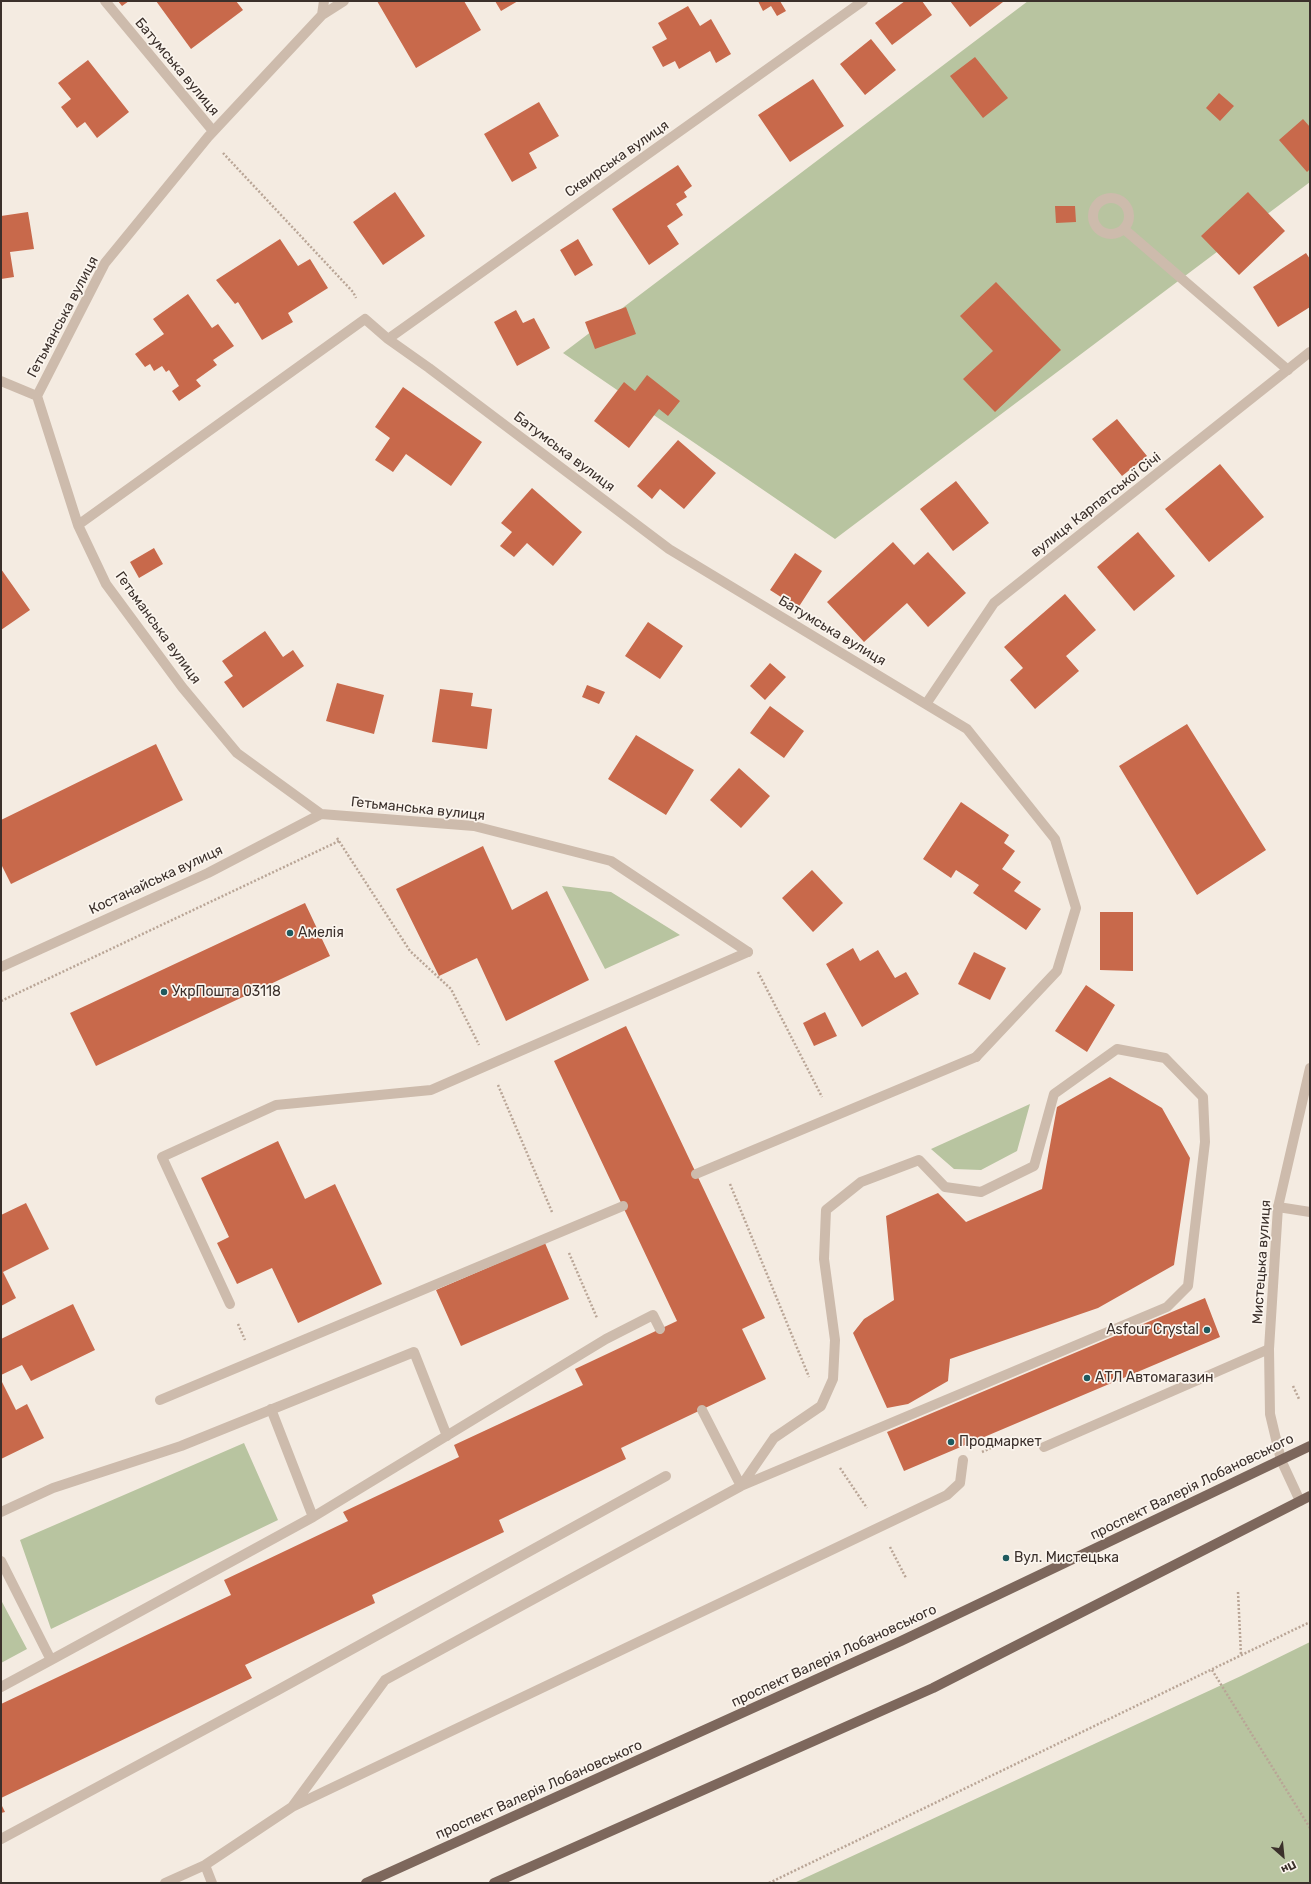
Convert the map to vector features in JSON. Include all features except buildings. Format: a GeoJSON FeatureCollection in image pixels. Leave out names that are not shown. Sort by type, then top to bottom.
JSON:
{"type":"FeatureCollection","features":[{"type":"Feature","properties":{"kind":"main road","name":"проспект Валерія Лобановського"},"geometry":{"type":"LineString","coordinates":[[366,1883],[901,1641],[1310,1446]]}},
{"type":"Feature","properties":{"kind":"main road"},"geometry":{"type":"LineString","coordinates":[[494,1883],[932,1688],[1310,1496]]}},
{"type":"Feature","properties":{"kind":"street","name":"Батумська вулиця"},"geometry":{"type":"LineString","coordinates":[[105,1],[210,134]]}},
{"type":"Feature","properties":{"kind":"street"},"geometry":{"type":"LineString","coordinates":[[322,15],[324,1]]}},
{"type":"Feature","properties":{"kind":"street","name":"Гетьманська вулиця"},"geometry":{"type":"LineString","coordinates":[[344,1],[322,15],[210,134],[105,264],[37,396],[78,525],[106,584],[182,687],[237,753],[321,814],[474,826],[612,861],[748,952]]}},
{"type":"Feature","properties":{"kind":"street","name":"Сквирська вулиця"},"geometry":{"type":"LineString","coordinates":[[388,339],[863,1]]}},
{"type":"Feature","properties":{"kind":"street"},"geometry":{"type":"LineString","coordinates":[[1124,229],[1288,370]]}},
{"type":"Feature","properties":{"kind":"street","name":"Батумська вулиця"},"geometry":{"type":"LineString","coordinates":[[365,319],[388,339],[429,368],[669,549],[968,729],[1055,839],[1076,908],[1056,971],[976,1057],[833,1117]]}},
{"type":"Feature","properties":{"kind":"street"},"geometry":{"type":"LineString","coordinates":[[78,525],[365,319]]}},
{"type":"Feature","properties":{"kind":"street","name":"вулиця Карпатської Січі"},"geometry":{"type":"LineString","coordinates":[[926,704],[994,603],[1310,352]]}},
{"type":"Feature","properties":{"kind":"street"},"geometry":{"type":"LineString","coordinates":[[1,381],[37,396]]}},
{"type":"Feature","properties":{"kind":"street","name":"Костанайська вулиця"},"geometry":{"type":"LineString","coordinates":[[1,967],[208,873],[321,814]]}},
{"type":"Feature","properties":{"kind":"street"},"geometry":{"type":"LineString","coordinates":[[230,1304],[162,1157],[276,1105],[431,1090],[748,952]]}},
{"type":"Feature","properties":{"kind":"street"},"geometry":{"type":"LineString","coordinates":[[292,1807],[385,1680],[741,1486],[1167,1307],[1188,1286],[1205,1142],[1203,1097],[1165,1058],[1117,1049],[1054,1094],[1034,1166],[981,1192],[945,1186],[919,1160],[861,1182],[826,1210],[824,1259],[835,1340],[833,1379],[821,1406],[774,1438],[741,1486]]}},
{"type":"Feature","properties":{"kind":"street","name":"Мистецька вулиця"},"geometry":{"type":"LineString","coordinates":[[1300,1501],[1281,1460],[1270,1414],[1269,1349],[1278,1207],[1310,1068]]}},
{"type":"Feature","properties":{"kind":"street"},"geometry":{"type":"LineString","coordinates":[[696,1174],[833,1117]]}},
{"type":"Feature","properties":{"kind":"street"},"geometry":{"type":"LineString","coordinates":[[160,1400],[622,1206]]}},
{"type":"Feature","properties":{"kind":"street"},"geometry":{"type":"LineString","coordinates":[[1278,1207],[1310,1212]]}},
{"type":"Feature","properties":{"kind":"street"},"geometry":{"type":"LineString","coordinates":[[1,1687],[313,1516],[606,1339],[652,1315],[660,1329]]}},
{"type":"Feature","properties":{"kind":"street"},"geometry":{"type":"LineString","coordinates":[[1044,1447],[1269,1349]]}},
{"type":"Feature","properties":{"kind":"street"},"geometry":{"type":"LineString","coordinates":[[1,1512],[53,1488],[181,1446],[414,1352],[447,1436]]}},
{"type":"Feature","properties":{"kind":"street"},"geometry":{"type":"LineString","coordinates":[[271,1409],[313,1516]]}},
{"type":"Feature","properties":{"kind":"street"},"geometry":{"type":"LineString","coordinates":[[702,1410],[741,1486]]}},
{"type":"Feature","properties":{"kind":"street"},"geometry":{"type":"LineString","coordinates":[[165,1883],[205,1865],[292,1807],[947,1494],[960,1482],[963,1460]]}},
{"type":"Feature","properties":{"kind":"street"},"geometry":{"type":"LineString","coordinates":[[1,1839],[278,1690],[666,1476]]}},
{"type":"Feature","properties":{"kind":"street"},"geometry":{"type":"LineString","coordinates":[[1,1561],[51,1660]]}},
{"type":"Feature","properties":{"kind":"street"},"geometry":{"type":"LineString","coordinates":[[205,1865],[212,1883]]}},
{"type":"Feature","properties":{"kind":"path"},"geometry":{"type":"LineString","coordinates":[[210,134],[353,292],[365,319]]}},
{"type":"Feature","properties":{"kind":"path"},"geometry":{"type":"LineString","coordinates":[[321,814],[410,951],[451,989],[490,1065],[606,1339]]}},
{"type":"Feature","properties":{"kind":"path"},"geometry":{"type":"LineString","coordinates":[[1,1001],[339,841]]}},
{"type":"Feature","properties":{"kind":"path"},"geometry":{"type":"LineString","coordinates":[[748,952],[833,1117]]}},
{"type":"Feature","properties":{"kind":"path"},"geometry":{"type":"LineString","coordinates":[[722,1164],[821,1406]]}},
{"type":"Feature","properties":{"kind":"path"},"geometry":{"type":"LineString","coordinates":[[230,1304],[254,1360]]}},
{"type":"Feature","properties":{"kind":"path"},"geometry":{"type":"LineString","coordinates":[[827,1449],[880,1527],[906,1578]]}},
{"type":"Feature","properties":{"kind":"path"},"geometry":{"type":"LineString","coordinates":[[1238,1592],[1242,1655]]}},
{"type":"Feature","properties":{"kind":"path"},"geometry":{"type":"LineString","coordinates":[[769,1883],[1310,1622]]}},
{"type":"Feature","properties":{"kind":"path"},"geometry":{"type":"LineString","coordinates":[[1212,1670],[1310,1828]]}},
{"type":"Feature","properties":{"kind":"green space"},"geometry":{"type":"Polygon","coordinates":[[[1028,1],[1310,1],[1310,182],[835,539],[563,353],[1028,1]]]}},
{"type":"Feature","properties":{"kind":"green space"},"geometry":{"type":"Polygon","coordinates":[[[562,886],[611,892],[680,935],[605,969],[562,886]]]}},
{"type":"Feature","properties":{"kind":"green space"},"geometry":{"type":"Polygon","coordinates":[[[1030,1104],[1017,1151],[981,1170],[954,1169],[931,1149],[1030,1104]]]}},
{"type":"Feature","properties":{"kind":"green space"},"geometry":{"type":"Polygon","coordinates":[[[244,1443],[278,1520],[51,1629],[20,1540],[244,1443]]]}},
{"type":"Feature","properties":{"kind":"green space"},"geometry":{"type":"Polygon","coordinates":[[[1,1600],[27,1649],[1,1663],[1,1600]]]}},
{"type":"Feature","properties":{"kind":"green space"},"geometry":{"type":"Polygon","coordinates":[[[1310,1642],[1310,1883],[794,1883],[1241,1676],[1310,1642]]]}},
{"type":"Feature","properties":{"kind":"place","name":"Амелія"},"geometry":{"type":"Point","coordinates":[290,933]}},
{"type":"Feature","properties":{"kind":"place","name":"УкрПошта 03118"},"geometry":{"type":"Point","coordinates":[164,992]}},
{"type":"Feature","properties":{"kind":"place","name":"Asfour Crystal"},"geometry":{"type":"Point","coordinates":[1207,1330]}},
{"type":"Feature","properties":{"kind":"place","name":"АТЛ Автомагазин"},"geometry":{"type":"Point","coordinates":[1087,1378]}},
{"type":"Feature","properties":{"kind":"place","name":"Продмаркет"},"geometry":{"type":"Point","coordinates":[951,1442]}},
{"type":"Feature","properties":{"kind":"place","name":"Вул. Мистецька"},"geometry":{"type":"Point","coordinates":[1006,1558]}}]}
